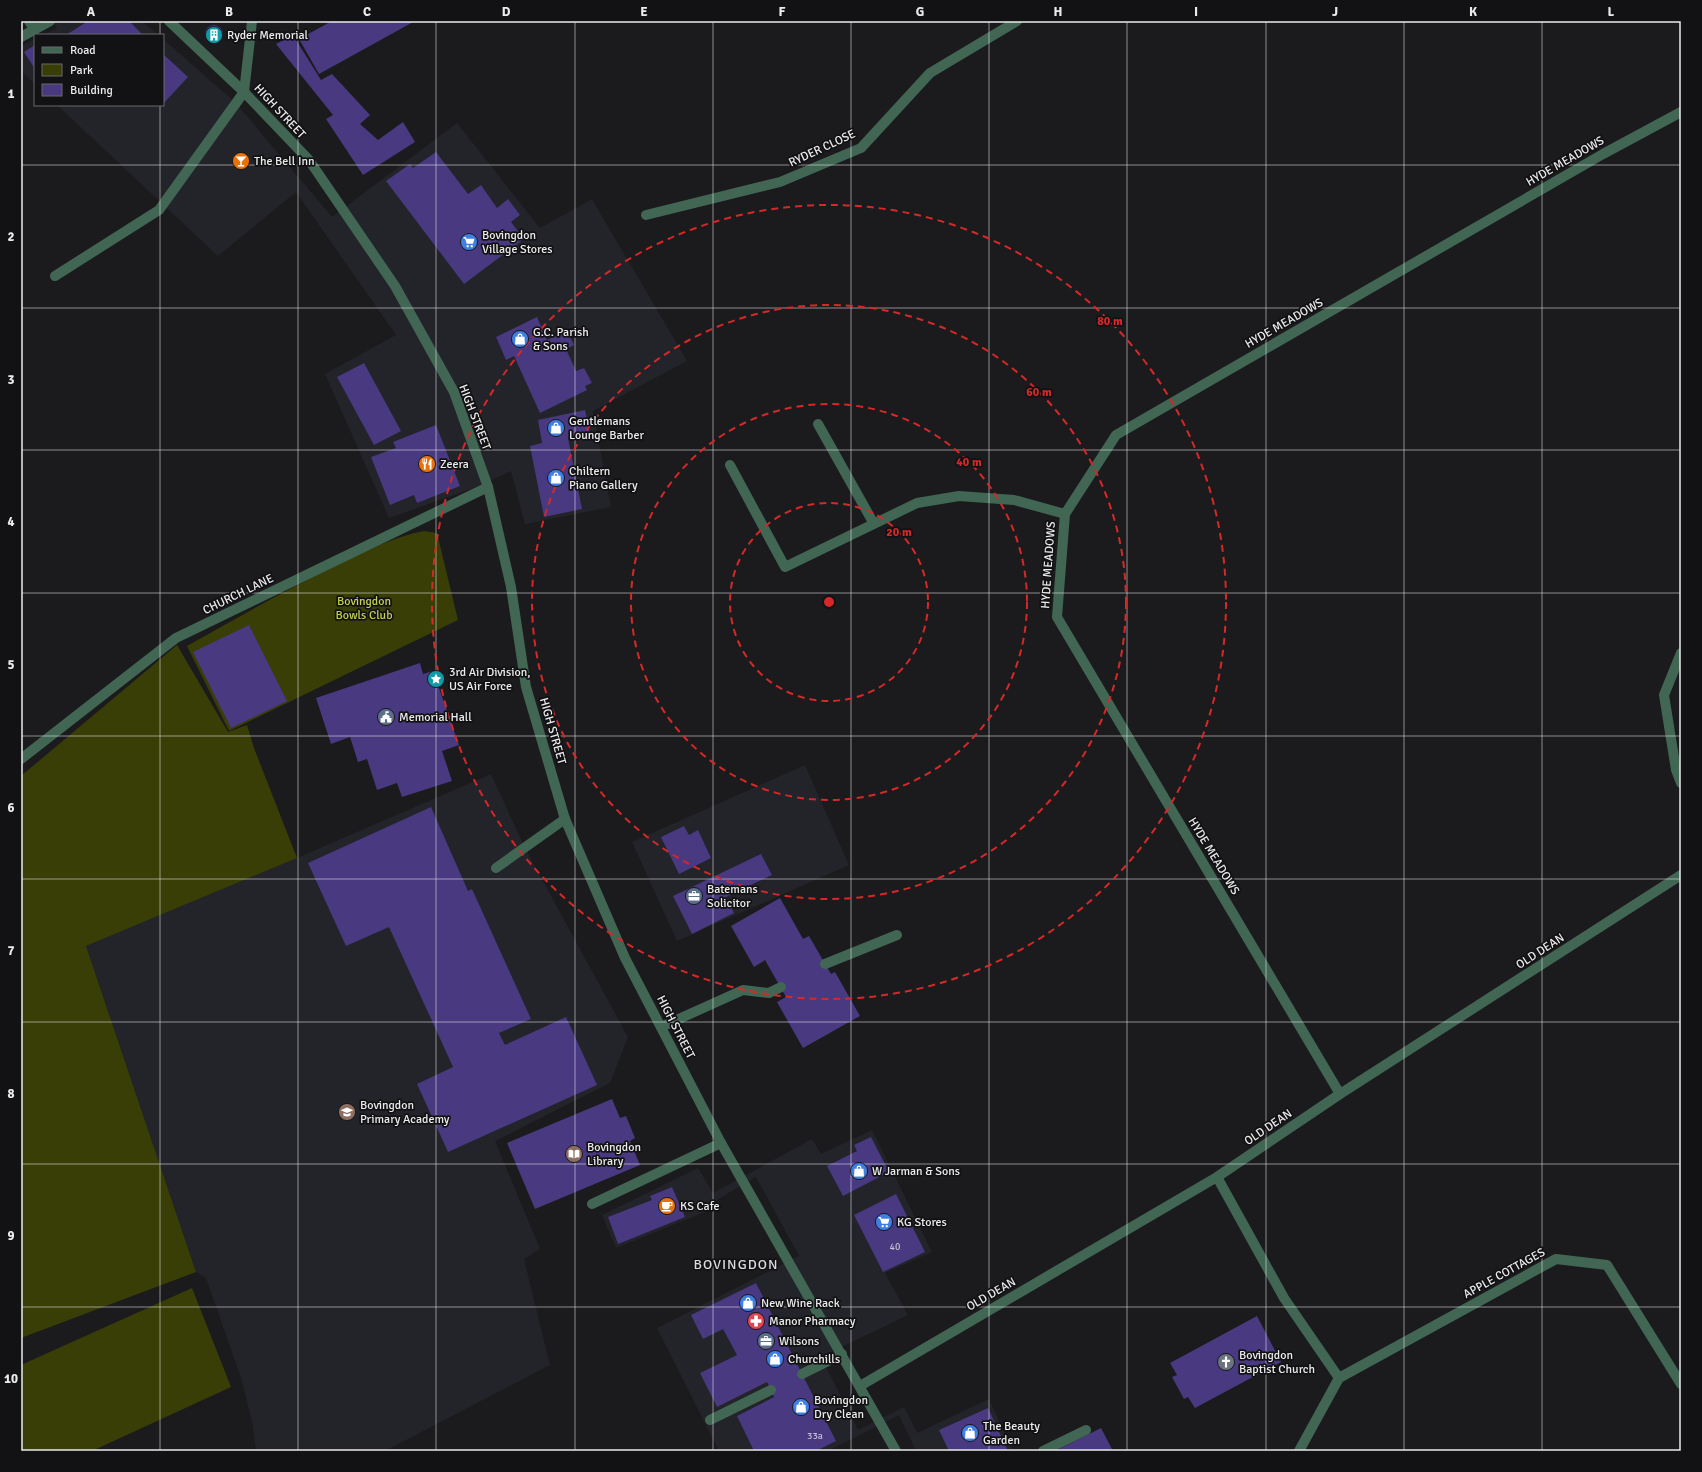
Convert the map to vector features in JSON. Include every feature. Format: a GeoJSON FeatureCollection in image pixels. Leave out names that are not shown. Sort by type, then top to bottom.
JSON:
{"type":"FeatureCollection","features":[{"type":"Feature","properties":{"kind":"street"},"geometry":{"type":"LineString","coordinates":[[21,37],[32,25],[50,21]]}},
{"type":"Feature","properties":{"kind":"street","name":"HIGH STREET"},"geometry":{"type":"LineString","coordinates":[[169,21],[244,92],[309,160],[395,286],[454,392],[488,487],[511,587],[526,687],[565,819],[625,958],[721,1143],[896,1451]]}},
{"type":"Feature","properties":{"kind":"street"},"geometry":{"type":"LineString","coordinates":[[55,276],[159,210],[244,92],[252,21]]}},
{"type":"Feature","properties":{"kind":"street","name":"RYDER CLOSE"},"geometry":{"type":"LineString","coordinates":[[646,215],[780,182],[861,148],[930,73],[1017,21]]}},
{"type":"Feature","properties":{"kind":"street","name":"HYDE MEADOWS"},"geometry":{"type":"LineString","coordinates":[[1340,1094],[1057,616],[1065,514],[1116,435],[1603,154],[1681,112]]}},
{"type":"Feature","properties":{"kind":"street"},"geometry":{"type":"LineString","coordinates":[[818,424],[874,524]]}},
{"type":"Feature","properties":{"kind":"street"},"geometry":{"type":"LineString","coordinates":[[730,465],[785,567],[917,503],[959,496],[1014,500],[1065,514]]}},
{"type":"Feature","properties":{"kind":"street","name":"CHURCH LANE"},"geometry":{"type":"LineString","coordinates":[[21,759],[176,638],[488,487]]}},
{"type":"Feature","properties":{"kind":"street"},"geometry":{"type":"LineString","coordinates":[[1681,653],[1664,695],[1676,770],[1681,783]]}},
{"type":"Feature","properties":{"kind":"street"},"geometry":{"type":"LineString","coordinates":[[496,868],[565,819]]}},
{"type":"Feature","properties":{"kind":"street","name":"OLD DEAN"},"geometry":{"type":"LineString","coordinates":[[860,1386],[1217,1177],[1340,1094],[1681,876]]}},
{"type":"Feature","properties":{"kind":"street"},"geometry":{"type":"LineString","coordinates":[[825,964],[897,935]]}},
{"type":"Feature","properties":{"kind":"street"},"geometry":{"type":"LineString","coordinates":[[661,1027],[743,990],[770,993],[781,987]]}},
{"type":"Feature","properties":{"kind":"street"},"geometry":{"type":"LineString","coordinates":[[592,1204],[721,1143]]}},
{"type":"Feature","properties":{"kind":"street"},"geometry":{"type":"LineString","coordinates":[[1217,1177],[1284,1298],[1339,1378],[1299,1451]]}},
{"type":"Feature","properties":{"kind":"street","name":"APPLE COTTAGES"},"geometry":{"type":"LineString","coordinates":[[1339,1378],[1556,1259],[1607,1265],[1681,1384]]}},
{"type":"Feature","properties":{"kind":"street"},"geometry":{"type":"LineString","coordinates":[[802,1374],[842,1354]]}},
{"type":"Feature","properties":{"kind":"street"},"geometry":{"type":"LineString","coordinates":[[710,1420],[771,1390]]}},
{"type":"Feature","properties":{"kind":"street"},"geometry":{"type":"LineString","coordinates":[[1043,1451],[1086,1430]]}},
{"type":"Feature","properties":{"kind":"shaded area"},"geometry":{"type":"Polygon","coordinates":[[[53,21],[142,21],[157,34],[45,34],[57,28],[53,21]]]}},
{"type":"Feature","properties":{"kind":"shaded area"},"geometry":{"type":"Polygon","coordinates":[[[34,40],[34,83],[21,71],[21,46],[34,40]]]}},
{"type":"Feature","properties":{"kind":"shaded area"},"geometry":{"type":"Polygon","coordinates":[[[164,40],[236,103],[332,217],[457,123],[540,228],[592,199],[687,361],[593,411],[611,507],[525,524],[511,471],[471,489],[389,518],[325,374],[396,335],[296,192],[218,256],[58,106],[164,106],[164,40]]]}},
{"type":"Feature","properties":{"kind":"shaded area"},"geometry":{"type":"Polygon","coordinates":[[[805,765],[849,865],[677,941],[632,842],[805,765]]]}},
{"type":"Feature","properties":{"kind":"shaded area","name":"Bovingdon Primary Academy"},"geometry":{"type":"Polygon","coordinates":[[[491,774],[525,848],[628,1037],[610,1083],[495,1141],[540,1249],[524,1259],[550,1365],[385,1451],[256,1451],[253,1426],[242,1381],[206,1278],[196,1272],[86,946],[297,858],[491,774]]]}},
{"type":"Feature","properties":{"kind":"shaded area"},"geometry":{"type":"Polygon","coordinates":[[[872,1130],[932,1252],[885,1273],[908,1315],[821,1357],[858,1430],[904,1407],[917,1433],[989,1399],[1013,1451],[916,1451],[899,1415],[828,1451],[719,1451],[657,1328],[799,1256],[756,1177],[715,1201],[717,1207],[616,1248],[602,1215],[698,1168],[713,1193],[812,1139],[821,1154],[872,1130]]]}},
{"type":"Feature","properties":{"kind":"green space","name":"Bovingdon Bowls Club"},"geometry":{"type":"Polygon","coordinates":[[[424,531],[437,533],[458,620],[229,731],[187,646],[280,594],[358,555],[390,541],[424,531]]]}},
{"type":"Feature","properties":{"kind":"green space"},"geometry":{"type":"Polygon","coordinates":[[[177,645],[228,732],[247,725],[254,748],[297,858],[86,946],[196,1272],[21,1338],[21,776],[177,645]]]}},
{"type":"Feature","properties":{"kind":"green space"},"geometry":{"type":"Polygon","coordinates":[[[192,1288],[231,1387],[92,1451],[21,1451],[21,1365],[192,1288]]]}},
{"type":"Feature","properties":{"kind":"building"},"geometry":{"type":"Polygon","coordinates":[[[88,21],[129,21],[142,34],[68,34],[88,21]]]}},
{"type":"Feature","properties":{"kind":"building"},"geometry":{"type":"Polygon","coordinates":[[[332,21],[415,21],[319,74],[299,39],[332,21]]]}},
{"type":"Feature","properties":{"kind":"building","name":"Ryder Memorial"},"geometry":{"type":"Polygon","coordinates":[[[210,25],[218,25],[223,30],[221,41],[218,43],[210,43],[205,38],[205,30],[210,25]]]}},
{"type":"Feature","properties":{"kind":"building"},"geometry":{"type":"Polygon","coordinates":[[[293,35],[321,80],[332,74],[370,115],[360,124],[378,140],[403,122],[415,142],[363,175],[326,119],[333,115],[276,44],[293,35]]]}},
{"type":"Feature","properties":{"kind":"building"},"geometry":{"type":"Polygon","coordinates":[[[34,46],[34,67],[24,52],[34,46]]]}},
{"type":"Feature","properties":{"kind":"building"},"geometry":{"type":"Polygon","coordinates":[[[164,55],[188,77],[164,103],[164,55]]]}},
{"type":"Feature","properties":{"kind":"building"},"geometry":{"type":"Polygon","coordinates":[[[436,152],[468,194],[481,185],[497,208],[508,199],[520,215],[511,222],[524,239],[464,284],[386,181],[410,164],[413,168],[436,152]]]}},
{"type":"Feature","properties":{"kind":"building"},"geometry":{"type":"Polygon","coordinates":[[[537,317],[547,340],[567,331],[574,345],[566,349],[576,371],[584,368],[592,383],[585,386],[587,390],[540,413],[514,356],[506,360],[496,337],[537,317]]]}},
{"type":"Feature","properties":{"kind":"building"},"geometry":{"type":"Polygon","coordinates":[[[364,363],[401,431],[374,445],[337,377],[364,363]]]}},
{"type":"Feature","properties":{"kind":"building"},"geometry":{"type":"Polygon","coordinates":[[[585,410],[590,433],[568,438],[582,509],[544,517],[530,446],[542,443],[538,420],[585,410]]]}},
{"type":"Feature","properties":{"kind":"building"},"geometry":{"type":"Polygon","coordinates":[[[436,425],[460,486],[417,503],[414,495],[390,505],[371,457],[396,448],[393,442],[436,425]]]}},
{"type":"Feature","properties":{"kind":"building"},"geometry":{"type":"Polygon","coordinates":[[[249,625],[287,701],[231,728],[193,652],[249,625]]]}},
{"type":"Feature","properties":{"kind":"building","name":"Memorial Hall"},"geometry":{"type":"Polygon","coordinates":[[[420,663],[423,674],[433,671],[459,745],[442,751],[452,781],[402,797],[397,783],[377,790],[367,759],[358,762],[350,737],[331,744],[316,698],[420,663]]]}},
{"type":"Feature","properties":{"kind":"building"},"geometry":{"type":"Polygon","coordinates":[[[431,807],[468,891],[472,889],[531,1019],[499,1033],[505,1045],[566,1017],[597,1085],[448,1152],[417,1084],[453,1067],[389,927],[346,946],[308,863],[431,807]]]}},
{"type":"Feature","properties":{"kind":"building"},"geometry":{"type":"Polygon","coordinates":[[[684,826],[689,835],[698,830],[711,858],[679,874],[661,837],[684,826]]]}},
{"type":"Feature","properties":{"kind":"building"},"geometry":{"type":"Polygon","coordinates":[[[761,854],[772,875],[726,897],[734,913],[692,934],[673,896],[761,854]]]}},
{"type":"Feature","properties":{"kind":"building"},"geometry":{"type":"Polygon","coordinates":[[[780,898],[803,939],[809,936],[831,974],[835,972],[860,1016],[803,1048],[777,1002],[786,997],[765,960],[754,967],[731,926],[780,898]]]}},
{"type":"Feature","properties":{"kind":"building","name":"Bovingdon Library"},"geometry":{"type":"Polygon","coordinates":[[[612,1099],[620,1118],[626,1116],[635,1138],[630,1141],[640,1165],[535,1209],[507,1143],[612,1099]]]}},
{"type":"Feature","properties":{"kind":"building"},"geometry":{"type":"Polygon","coordinates":[[[871,1137],[889,1172],[843,1196],[827,1166],[857,1151],[854,1145],[871,1137]]]}},
{"type":"Feature","properties":{"kind":"building"},"geometry":{"type":"Polygon","coordinates":[[[672,1187],[685,1217],[618,1244],[608,1217],[652,1200],[650,1196],[672,1187]]]}},
{"type":"Feature","properties":{"kind":"building"},"geometry":{"type":"Polygon","coordinates":[[[896,1194],[925,1252],[883,1272],[854,1215],[896,1194]]]}},
{"type":"Feature","properties":{"kind":"building"},"geometry":{"type":"Polygon","coordinates":[[[756,1283],[836,1441],[816,1451],[754,1451],[737,1416],[774,1397],[767,1382],[717,1407],[700,1373],[737,1355],[723,1329],[703,1339],[691,1315],[756,1283]]]}},
{"type":"Feature","properties":{"kind":"building","name":"Bovingdon Baptist Church"},"geometry":{"type":"Polygon","coordinates":[[[1257,1316],[1281,1362],[1195,1408],[1188,1397],[1184,1399],[1172,1377],[1177,1375],[1170,1363],[1257,1316]]]}},
{"type":"Feature","properties":{"kind":"building"},"geometry":{"type":"Polygon","coordinates":[[[988,1408],[1008,1451],[949,1451],[939,1430],[988,1408]]]}},
{"type":"Feature","properties":{"kind":"building"},"geometry":{"type":"Polygon","coordinates":[[[1101,1428],[1113,1451],[1055,1451],[1101,1428]]]}},
{"type":"Feature","properties":{"kind":"place","name":"Ryder Memorial"},"geometry":{"type":"Point","coordinates":[214,35]}},
{"type":"Feature","properties":{"kind":"place","name":"The Bell Inn"},"geometry":{"type":"Point","coordinates":[241,161]}},
{"type":"Feature","properties":{"kind":"place","name":"Bovingdon Village Stores"},"geometry":{"type":"Point","coordinates":[469,242]}},
{"type":"Feature","properties":{"kind":"place","name":"G.C. Parish & Sons"},"geometry":{"type":"Point","coordinates":[520,339]}},
{"type":"Feature","properties":{"kind":"place","name":"Gentlemans Lounge Barber"},"geometry":{"type":"Point","coordinates":[556,428]}},
{"type":"Feature","properties":{"kind":"place","name":"Zeera"},"geometry":{"type":"Point","coordinates":[427,464]}},
{"type":"Feature","properties":{"kind":"place","name":"Chiltern Piano Gallery"},"geometry":{"type":"Point","coordinates":[556,478]}},
{"type":"Feature","properties":{"kind":"place","name":"3rd Air Division, US Air Force"},"geometry":{"type":"Point","coordinates":[436,679]}},
{"type":"Feature","properties":{"kind":"place","name":"Memorial Hall"},"geometry":{"type":"Point","coordinates":[386,717]}},
{"type":"Feature","properties":{"kind":"place","name":"Batemans Solicitor"},"geometry":{"type":"Point","coordinates":[694,896]}},
{"type":"Feature","properties":{"kind":"place","name":"Bovingdon Primary Academy"},"geometry":{"type":"Point","coordinates":[347,1112]}},
{"type":"Feature","properties":{"kind":"place","name":"Bovingdon Library"},"geometry":{"type":"Point","coordinates":[574,1154]}},
{"type":"Feature","properties":{"kind":"place","name":"W Jarman & Sons"},"geometry":{"type":"Point","coordinates":[859,1171]}},
{"type":"Feature","properties":{"kind":"place","name":"KS Cafe"},"geometry":{"type":"Point","coordinates":[667,1206]}},
{"type":"Feature","properties":{"kind":"place","name":"KG Stores"},"geometry":{"type":"Point","coordinates":[884,1222]}},
{"type":"Feature","properties":{"kind":"place","name":"New Wine Rack"},"geometry":{"type":"Point","coordinates":[748,1303]}},
{"type":"Feature","properties":{"kind":"place","name":"Manor Pharmacy"},"geometry":{"type":"Point","coordinates":[756,1321]}},
{"type":"Feature","properties":{"kind":"place","name":"Wilsons"},"geometry":{"type":"Point","coordinates":[766,1341]}},
{"type":"Feature","properties":{"kind":"place","name":"Churchills"},"geometry":{"type":"Point","coordinates":[775,1359]}},
{"type":"Feature","properties":{"kind":"place","name":"Bovingdon Baptist Church"},"geometry":{"type":"Point","coordinates":[1226,1362]}},
{"type":"Feature","properties":{"kind":"place","name":"Bovingdon Dry Clean"},"geometry":{"type":"Point","coordinates":[801,1407]}},
{"type":"Feature","properties":{"kind":"place","name":"The Beauty Garden"},"geometry":{"type":"Point","coordinates":[970,1433]}},
{"type":"Feature","properties":{"kind":"district","name":"BOVINGDON"},"geometry":{"type":"Point","coordinates":[736,1264]}}]}
